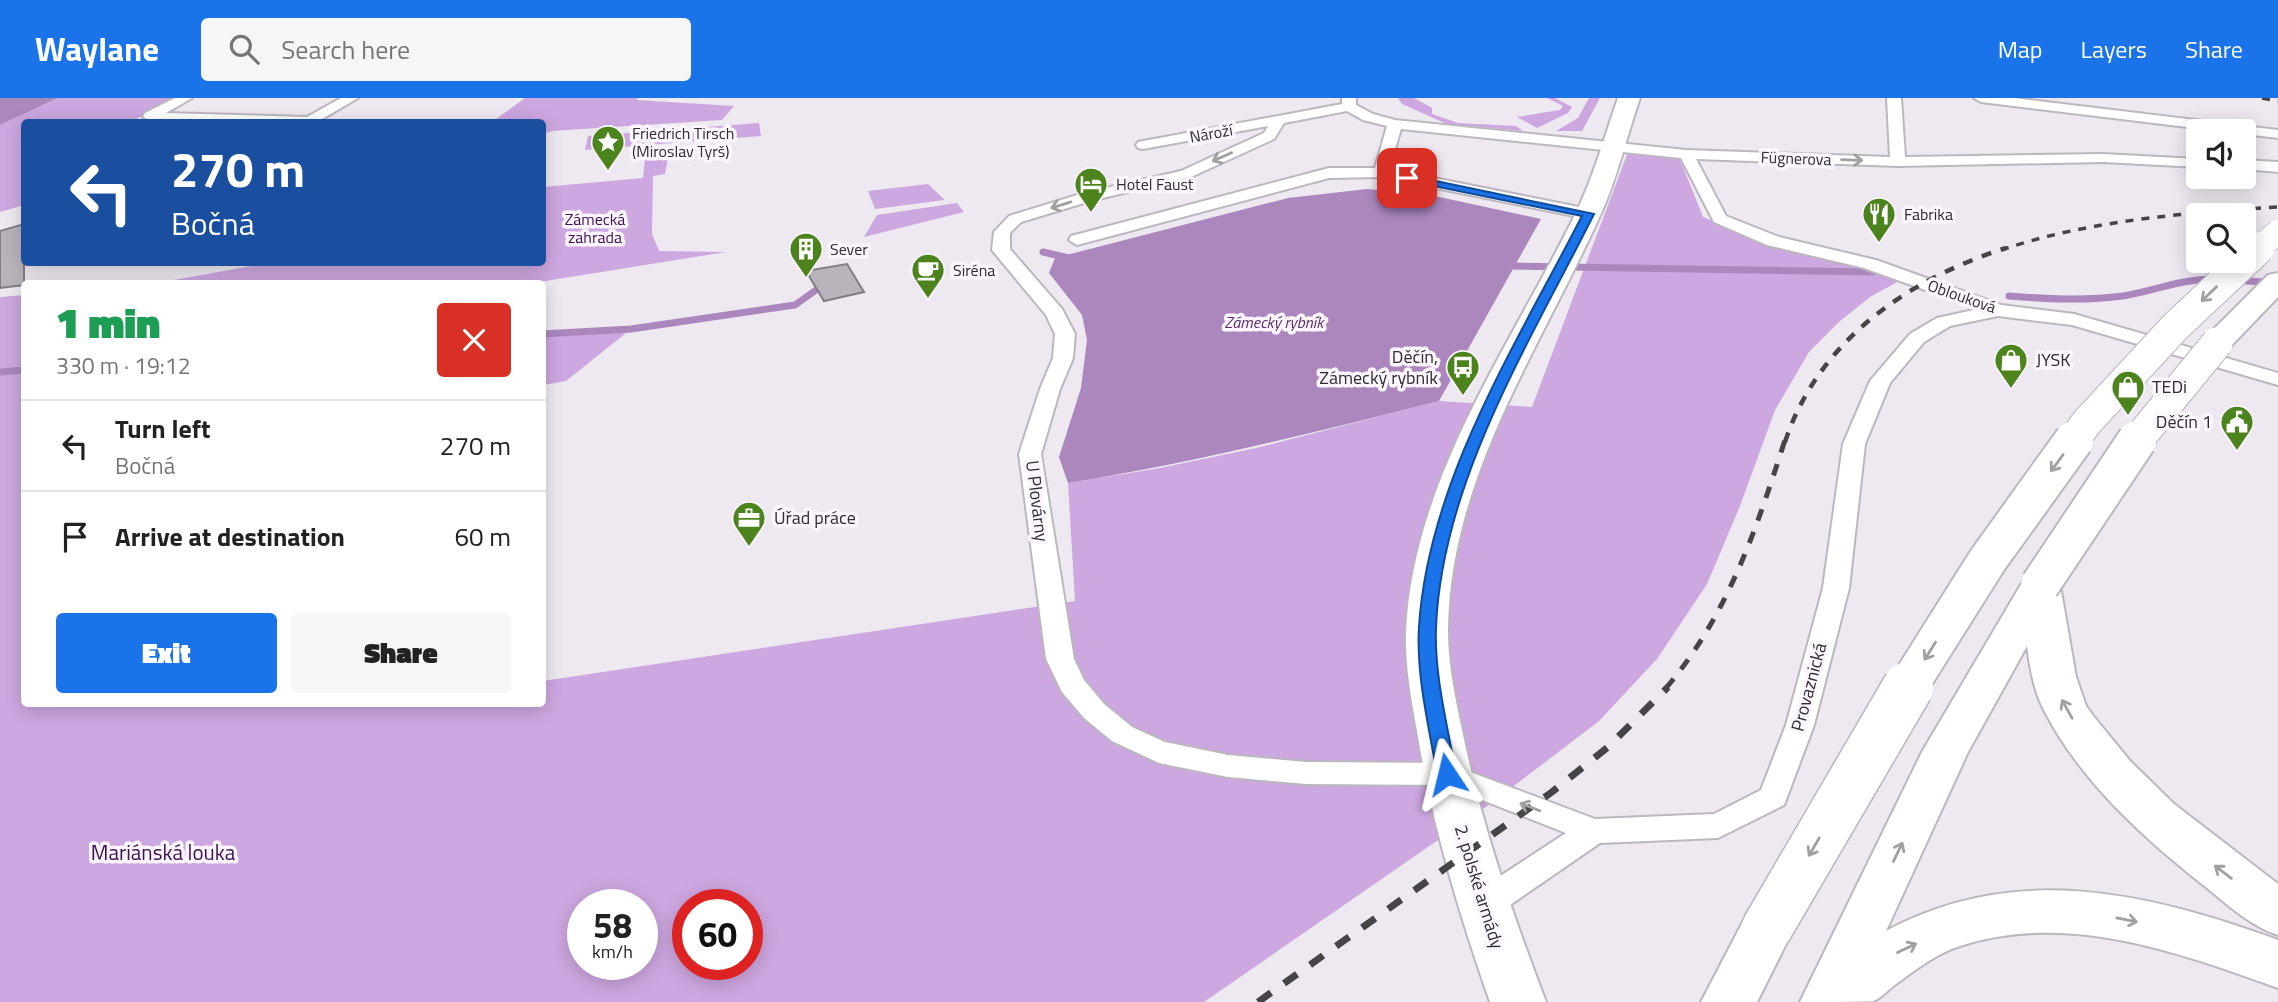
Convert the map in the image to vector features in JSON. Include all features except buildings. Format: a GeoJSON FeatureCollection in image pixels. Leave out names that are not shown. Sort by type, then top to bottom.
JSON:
{"type":"FeatureCollection","features":[{"type":"Feature","properties":{"kind":"main road","name":"2. polské armády"},"geometry":{"type":"LineString","coordinates":[[1518,1002],[1482,906],[1447,774],[1433,695],[1427,629],[1434,566],[1455,494],[1480,428],[1589,214],[1629,98]]}},
{"type":"Feature","properties":{"kind":"main road"},"geometry":{"type":"LineString","coordinates":[[1729,1002],[1767,928],[1885,723],[1987,561],[2087,422],[2175,327],[2245,259],[2278,232]]}},
{"type":"Feature","properties":{"kind":"main road"},"geometry":{"type":"LineString","coordinates":[[1826,1002],[1945,752],[2040,585],[2137,441],[2217,343],[2278,281]]}},
{"type":"Feature","properties":{"kind":"main road"},"geometry":{"type":"LineString","coordinates":[[2040,585],[2052,674],[2064,707],[2087,741],[2120,783],[2169,829],[2278,913]]}},
{"type":"Feature","properties":{"kind":"main road"},"geometry":{"type":"LineString","coordinates":[[1832,1002],[1885,959],[1953,925],[2010,915],[2057,912],[2117,917],[2178,930],[2278,964]]}},
{"type":"Feature","properties":{"kind":"street"},"geometry":{"type":"LineString","coordinates":[[185,98],[150,117],[230,119]]}},
{"type":"Feature","properties":{"kind":"street"},"geometry":{"type":"LineString","coordinates":[[314,119],[351,98]]}},
{"type":"Feature","properties":{"kind":"street"},"geometry":{"type":"LineString","coordinates":[[1894,98],[1898,162]]}},
{"type":"Feature","properties":{"kind":"street"},"geometry":{"type":"LineString","coordinates":[[1981,98],[2278,134]]}},
{"type":"Feature","properties":{"kind":"street","name":"Fügnerova"},"geometry":{"type":"LineString","coordinates":[[1349,103],[1368,117],[1395,124],[1686,154],[1898,162],[2103,158],[2186,162]]}},
{"type":"Feature","properties":{"kind":"street","name":"U Plovárny"},"geometry":{"type":"LineString","coordinates":[[1349,103],[1278,121],[1269,135],[1185,174],[1090,196],[1015,219],[1002,232],[1001,250],[1055,313],[1065,334],[1063,358],[1049,389],[1030,454],[1059,659],[1072,685],[1094,711],[1122,734],[1159,752],[1228,766],[1306,773],[1447,774]]}},
{"type":"Feature","properties":{"kind":"street","name":"Nároží"},"geometry":{"type":"LineString","coordinates":[[1143,145],[1278,121]]}},
{"type":"Feature","properties":{"kind":"street"},"geometry":{"type":"LineString","coordinates":[[1381,172],[1395,124]]}},
{"type":"Feature","properties":{"kind":"street","name":"Oblouková"},"geometry":{"type":"LineString","coordinates":[[1686,154],[1720,219],[1773,241],[1870,264],[1998,310],[2074,320],[2278,379]]}},
{"type":"Feature","properties":{"kind":"street"},"geometry":{"type":"LineString","coordinates":[[2256,166],[2278,167]]}},
{"type":"Feature","properties":{"kind":"street"},"geometry":{"type":"LineString","coordinates":[[1077,240],[1329,173],[1381,172],[1589,214]]}},
{"type":"Feature","properties":{"kind":"street","name":"Provaznická"},"geometry":{"type":"LineString","coordinates":[[1447,774],[1594,831],[1718,826],[1773,797],[1800,726],[1836,588],[1854,444],[1880,381],[1917,338],[1944,321],[1998,310]]}},
{"type":"Feature","properties":{"kind":"street"},"geometry":{"type":"LineString","coordinates":[[1482,906],[1594,831]]}},
{"type":"Feature","properties":{"kind":"green space"},"geometry":{"type":"Polygon","coordinates":[[[58,98],[182,98],[136,119],[21,119],[21,206],[0,212],[0,125],[58,98]]]}},
{"type":"Feature","properties":{"kind":"green space"},"geometry":{"type":"Polygon","coordinates":[[[525,98],[637,98],[734,106],[722,120],[546,133],[546,119],[496,119],[525,98]]]}},
{"type":"Feature","properties":{"kind":"green space"},"geometry":{"type":"Polygon","coordinates":[[[1398,98],[1414,98],[1432,108],[1432,114],[1458,123],[1516,126],[1523,131],[1447,124],[1402,104],[1398,98]]]}},
{"type":"Feature","properties":{"kind":"green space"},"geometry":{"type":"Polygon","coordinates":[[[1547,98],[1555,98],[1572,107],[1568,113],[1537,128],[1517,117],[1560,110],[1563,106],[1547,98]]]}},
{"type":"Feature","properties":{"kind":"green space"},"geometry":{"type":"Polygon","coordinates":[[[1589,98],[1600,98],[1582,131],[1556,131],[1578,118],[1589,98]]]}},
{"type":"Feature","properties":{"kind":"green space"},"geometry":{"type":"Polygon","coordinates":[[[759,123],[761,136],[585,150],[588,136],[759,123]]]}},
{"type":"Feature","properties":{"kind":"green space","name":"Mariánská louka"},"geometry":{"type":"Polygon","coordinates":[[[1628,152],[1679,157],[1703,217],[1775,247],[1908,276],[1870,297],[1839,322],[1809,352],[1775,410],[1740,506],[1707,584],[1657,659],[1599,721],[1493,802],[1204,1002],[0,1002],[0,297],[21,295],[21,707],[546,707],[546,681],[1075,601],[1068,483],[1256,448],[1439,401],[1532,407],[1628,152]]]}},
{"type":"Feature","properties":{"kind":"green space","name":"Zámecká zahrada"},"geometry":{"type":"Polygon","coordinates":[[[668,157],[665,174],[653,176],[652,234],[659,251],[726,252],[546,281],[174,280],[252,266],[546,266],[546,187],[643,178],[645,158],[668,157]]]}},
{"type":"Feature","properties":{"kind":"green space"},"geometry":{"type":"Polygon","coordinates":[[[928,184],[945,200],[875,209],[868,191],[928,184]]]}},
{"type":"Feature","properties":{"kind":"green space"},"geometry":{"type":"Polygon","coordinates":[[[957,203],[964,212],[864,237],[877,215],[957,203]]]}},
{"type":"Feature","properties":{"kind":"green space"},"geometry":{"type":"Polygon","coordinates":[[[631,329],[566,381],[546,384],[546,334],[631,329]]]}},
{"type":"Feature","properties":{"kind":"water"},"geometry":{"type":"Polygon","coordinates":[[[0,98],[58,98],[0,125],[0,98]]]}},
{"type":"Feature","properties":{"kind":"water","name":"Zámecký rybník"},"geometry":{"type":"Polygon","coordinates":[[[1367,189],[1430,195],[1541,219],[1439,401],[1208,456],[1068,483],[1059,457],[1081,388],[1087,340],[1082,315],[1049,273],[1055,258],[1288,198],[1367,189]]]}},
{"type":"Feature","properties":{"kind":"waterway"},"geometry":{"type":"LineString","coordinates":[[1043,252],[1073,259]]}},
{"type":"Feature","properties":{"kind":"waterway"},"geometry":{"type":"LineString","coordinates":[[1506,266],[1872,272]]}},
{"type":"Feature","properties":{"kind":"waterway"},"geometry":{"type":"LineString","coordinates":[[2009,296],[2109,298],[2190,281],[2213,279]]}},
{"type":"Feature","properties":{"kind":"waterway"},"geometry":{"type":"LineString","coordinates":[[2234,280],[2278,283]]}},
{"type":"Feature","properties":{"kind":"waterway"},"geometry":{"type":"LineString","coordinates":[[546,334],[631,329],[795,305],[816,290]]}},
{"type":"Feature","properties":{"kind":"waterway"},"geometry":{"type":"LineString","coordinates":[[0,372],[21,370]]}},
{"type":"Feature","properties":{"kind":"railway"},"geometry":{"type":"LineString","coordinates":[[2262,98],[2278,101]]}},
{"type":"Feature","properties":{"kind":"railway"},"geometry":{"type":"LineString","coordinates":[[2001,250],[2069,231],[2103,225],[2173,215],[2278,207]]}},
{"type":"Feature","properties":{"kind":"railway"},"geometry":{"type":"LineString","coordinates":[[1785,442],[1800,406],[1820,373],[1844,344],[1871,319],[1902,296],[1935,277],[2006,248]]}},
{"type":"Feature","properties":{"kind":"railway"},"geometry":{"type":"LineString","coordinates":[[1666,688],[1707,631],[1738,570],[1785,440]]}},
{"type":"Feature","properties":{"kind":"railway"},"geometry":{"type":"LineString","coordinates":[[1258,1002],[1552,792],[1608,747],[1668,687]]}},
{"type":"Feature","properties":{"kind":"place","name":"Friedrich Tirsch (Miroslav Tyrš)"},"geometry":{"type":"Point","coordinates":[608,172]}},
{"type":"Feature","properties":{"kind":"place","name":"Hotel Faust"},"geometry":{"type":"Point","coordinates":[1091,214]}},
{"type":"Feature","properties":{"kind":"place","name":"Fabrika"},"geometry":{"type":"Point","coordinates":[1879,244]}},
{"type":"Feature","properties":{"kind":"place","name":"Sever"},"geometry":{"type":"Point","coordinates":[806,279]}},
{"type":"Feature","properties":{"kind":"place","name":"Siréna"},"geometry":{"type":"Point","coordinates":[928,300]}},
{"type":"Feature","properties":{"kind":"place","name":"JYSK"},"geometry":{"type":"Point","coordinates":[2011,390]}},
{"type":"Feature","properties":{"kind":"place","name":"Děčín, Zámecký rybník"},"geometry":{"type":"Point","coordinates":[1463,397]}},
{"type":"Feature","properties":{"kind":"place","name":"TEDi"},"geometry":{"type":"Point","coordinates":[2128,417]}},
{"type":"Feature","properties":{"kind":"place","name":"Děčín 1"},"geometry":{"type":"Point","coordinates":[2237,452]}},
{"type":"Feature","properties":{"kind":"place","name":"Úřad práce"},"geometry":{"type":"Point","coordinates":[749,548]}},
{"type":"Feature","properties":{"kind":"route"},"geometry":{"type":"LineString","coordinates":[[1407,178],[1589,214],[1480,428],[1455,494],[1434,566],[1427,629],[1433,695],[1447,774]]}}]}
